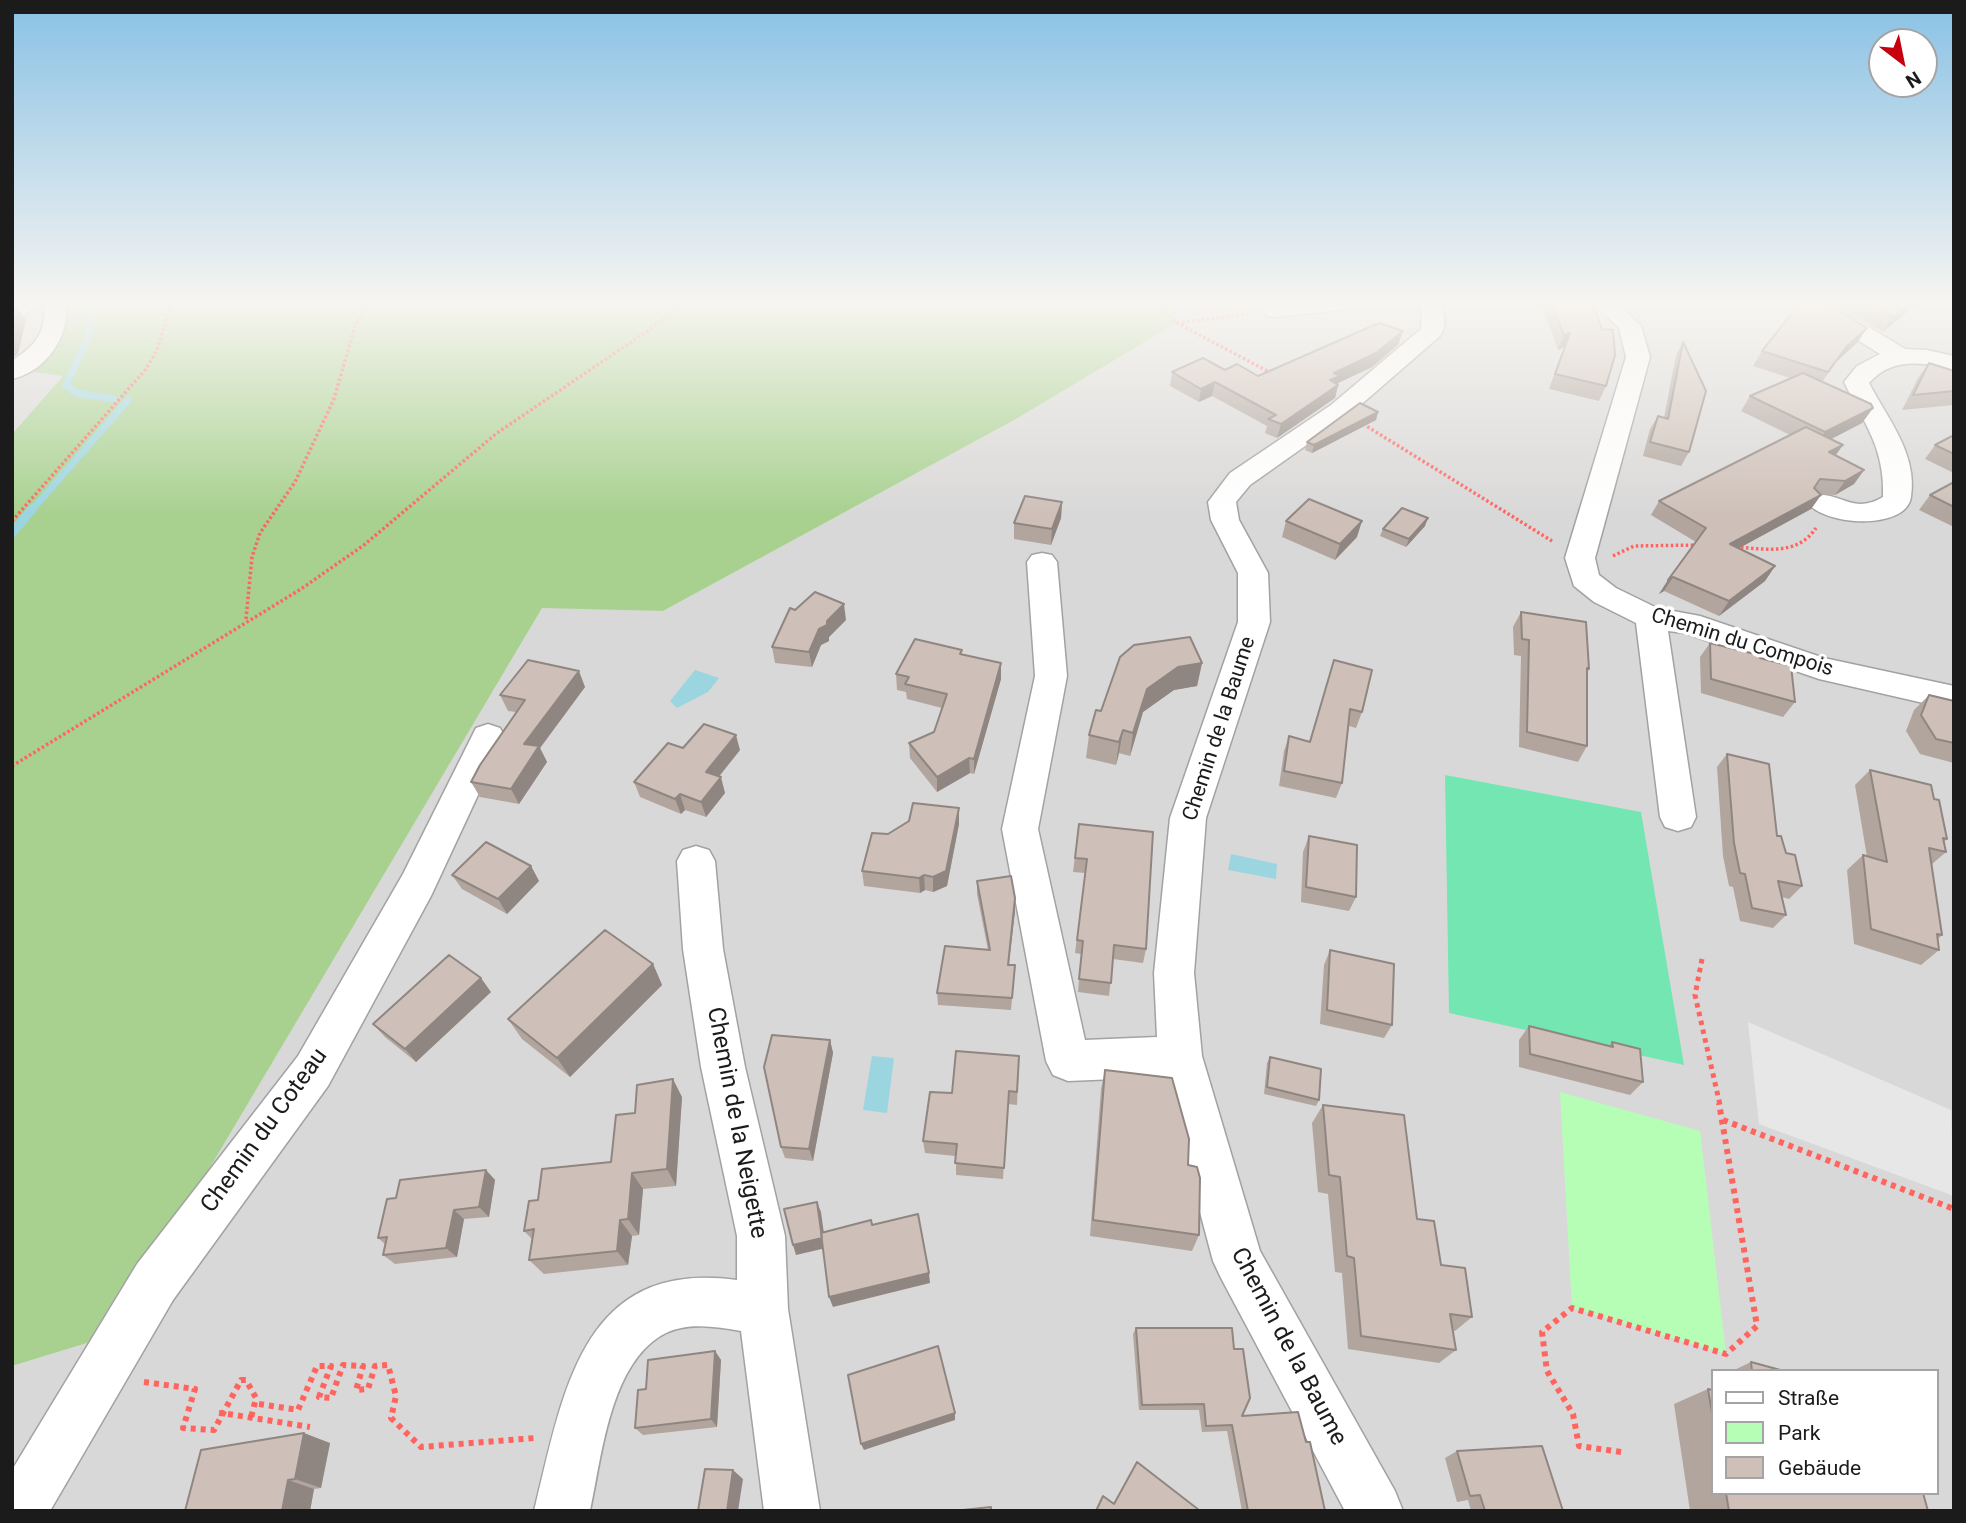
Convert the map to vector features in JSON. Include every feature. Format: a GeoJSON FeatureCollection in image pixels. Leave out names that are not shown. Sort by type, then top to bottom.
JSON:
{"type":"FeatureCollection","features":[{"type":"Feature","properties":{"kind":"street","name":"Chemin de la Baume"},"geometry":{"type":"LineString","coordinates":[[1375,1511],[1238,1261],[1180,1056],[1174,973],[1188,818],[1254,622],[1253,573],[1225,520],[1222,502],[1240,479],[1340,410],[1383,373]]}},
{"type":"Feature","properties":{"kind":"street"},"geometry":{"type":"LineString","coordinates":[[1580,558],[1633,373]]}},
{"type":"Feature","properties":{"kind":"street"},"geometry":{"type":"LineString","coordinates":[[1830,507],[1877,513],[1896,500],[1899,477],[1889,438],[1866,404],[1856,382],[1863,373]]}},
{"type":"Feature","properties":{"kind":"street","name":"Chemin du Compois"},"geometry":{"type":"LineString","coordinates":[[1580,558],[1585,579],[1605,595],[1639,611],[1689,623],[1819,668],[1954,698]]}},
{"type":"Feature","properties":{"kind":"street"},"geometry":{"type":"LineString","coordinates":[[1042,562],[1051,676],[1020,829],[1068,1061],[1180,1056]]}},
{"type":"Feature","properties":{"kind":"street"},"geometry":{"type":"LineString","coordinates":[[1639,611],[1678,817]]}},
{"type":"Feature","properties":{"kind":"street","name":"Chemin du Coteau"},"geometry":{"type":"LineString","coordinates":[[19,1511],[155,1282],[313,1071],[417,885],[488,737]]}},
{"type":"Feature","properties":{"kind":"street","name":"Chemin de la Neigette"},"geometry":{"type":"LineString","coordinates":[[696,861],[703,949],[723,1067],[761,1237],[763,1309],[792,1511]]}},
{"type":"Feature","properties":{"kind":"street"},"geometry":{"type":"LineString","coordinates":[[562,1511],[591,1394],[602,1366],[614,1346],[639,1321],[667,1306],[688,1302],[763,1309]]}},
{"type":"Feature","properties":{"kind":"path"},"geometry":{"type":"LineString","coordinates":[[12,521],[142,373]]}},
{"type":"Feature","properties":{"kind":"path"},"geometry":{"type":"LineString","coordinates":[[246,620],[253,557],[260,533],[295,482],[328,411],[340,373]]}},
{"type":"Feature","properties":{"kind":"path"},"geometry":{"type":"LineString","coordinates":[[12,766],[246,620],[301,589],[364,545],[497,433],[585,373]]}},
{"type":"Feature","properties":{"kind":"path"},"geometry":{"type":"LineString","coordinates":[[1271,373],[1282,379]]}},
{"type":"Feature","properties":{"kind":"path"},"geometry":{"type":"LineString","coordinates":[[1340,410],[1580,558]]}},
{"type":"Feature","properties":{"kind":"path"},"geometry":{"type":"LineString","coordinates":[[1733,547],[1800,547],[1810,540],[1830,507]]}},
{"type":"Feature","properties":{"kind":"path"},"geometry":{"type":"LineString","coordinates":[[1639,611],[1608,568],[1613,555],[1634,546],[1705,545]]}},
{"type":"Feature","properties":{"kind":"path"},"geometry":{"type":"LineString","coordinates":[[1621,1452],[1579,1446],[1573,1414],[1547,1371],[1542,1332],[1572,1308],[1726,1354],[1757,1326],[1723,1120],[1695,995],[1702,959]]}},
{"type":"Feature","properties":{"kind":"path"},"geometry":{"type":"LineString","coordinates":[[1723,1120],[1954,1209]]}},
{"type":"Feature","properties":{"kind":"path"},"geometry":{"type":"LineString","coordinates":[[259,1404],[298,1410],[317,1366],[331,1366],[319,1397],[331,1398],[343,1365],[363,1366],[356,1390],[368,1389],[375,1366],[388,1365],[396,1396],[391,1418],[421,1447],[581,1435]]}},
{"type":"Feature","properties":{"kind":"path"},"geometry":{"type":"LineString","coordinates":[[195,1389],[183,1428],[214,1430],[241,1380],[246,1380],[257,1394],[259,1404],[251,1418]]}},
{"type":"Feature","properties":{"kind":"path"},"geometry":{"type":"LineString","coordinates":[[223,1413],[310,1427]]}},
{"type":"Feature","properties":{"kind":"shaded area"},"geometry":{"type":"Polygon","coordinates":[[[12,373],[64,375],[12,434],[12,373]]]}},
{"type":"Feature","properties":{"kind":"shaded area"},"geometry":{"type":"Polygon","coordinates":[[[1093,373],[1954,373],[1954,1511],[12,1511],[12,1366],[110,1336],[542,607],[663,611],[1016,419],[1093,373]]]}},
{"type":"Feature","properties":{"kind":"shaded area"},"geometry":{"type":"Polygon","coordinates":[[[1748,1022],[1951,1110],[1954,1196],[1759,1124],[1748,1022]]]}},
{"type":"Feature","properties":{"kind":"green space"},"geometry":{"type":"Polygon","coordinates":[[[42,373],[1093,373],[1016,419],[663,611],[542,608],[110,1336],[12,1366],[12,434],[63,376],[42,373]]]}},
{"type":"Feature","properties":{"kind":"green space"},"geometry":{"type":"Polygon","coordinates":[[[1445,775],[1641,812],[1684,1065],[1449,1013],[1445,775]]]}},
{"type":"Feature","properties":{"kind":"green space"},"geometry":{"type":"Polygon","coordinates":[[[1560,1092],[1700,1131],[1726,1354],[1572,1308],[1560,1092]]]}},
{"type":"Feature","properties":{"kind":"water"},"geometry":{"type":"Polygon","coordinates":[[[695,670],[719,678],[708,692],[677,708],[670,701],[695,670]]]}},
{"type":"Feature","properties":{"kind":"water"},"geometry":{"type":"Polygon","coordinates":[[[1231,854],[1277,864],[1276,879],[1228,870],[1231,854]]]}},
{"type":"Feature","properties":{"kind":"water"},"geometry":{"type":"Polygon","coordinates":[[[872,1056],[894,1058],[887,1113],[863,1110],[872,1056]]]}},
{"type":"Feature","properties":{"kind":"building"},"geometry":{"type":"Polygon","coordinates":[[[1174,373],[1253,373],[1258,376],[1265,373],[1334,373],[1340,376],[1330,380],[1338,385],[1281,424],[1268,419],[1276,415],[1215,382],[1201,389],[1174,373]]]}},
{"type":"Feature","properties":{"kind":"building"},"geometry":{"type":"Polygon","coordinates":[[[1555,373],[1610,373],[1606,386],[1555,373]]]}},
{"type":"Feature","properties":{"kind":"building"},"geometry":{"type":"Polygon","coordinates":[[[1677,373],[1698,373],[1706,391],[1689,452],[1650,442],[1658,416],[1668,419],[1677,373]]]}},
{"type":"Feature","properties":{"kind":"building"},"geometry":{"type":"Polygon","coordinates":[[[1803,373],[1871,404],[1873,408],[1825,432],[1750,396],[1803,373]]]}},
{"type":"Feature","properties":{"kind":"building"},"geometry":{"type":"Polygon","coordinates":[[[1924,373],[1954,373],[1954,391],[1913,395],[1924,373]]]}},
{"type":"Feature","properties":{"kind":"building"},"geometry":{"type":"Polygon","coordinates":[[[1360,403],[1378,412],[1314,445],[1307,442],[1360,403]]]}},
{"type":"Feature","properties":{"kind":"building"},"geometry":{"type":"Polygon","coordinates":[[[1806,427],[1843,445],[1829,452],[1864,470],[1845,481],[1820,479],[1814,488],[1821,495],[1730,544],[1775,566],[1729,601],[1673,577],[1668,580],[1706,528],[1659,501],[1806,427]]]}},
{"type":"Feature","properties":{"kind":"building"},"geometry":{"type":"Polygon","coordinates":[[[1954,435],[1954,454],[1935,445],[1954,435]]]}},
{"type":"Feature","properties":{"kind":"building"},"geometry":{"type":"Polygon","coordinates":[[[1954,482],[1954,507],[1930,495],[1954,482]]]}},
{"type":"Feature","properties":{"kind":"building"},"geometry":{"type":"Polygon","coordinates":[[[1025,496],[1062,502],[1052,529],[1014,523],[1025,496]]]}},
{"type":"Feature","properties":{"kind":"building"},"geometry":{"type":"Polygon","coordinates":[[[1309,499],[1362,521],[1340,544],[1286,521],[1309,499]]]}},
{"type":"Feature","properties":{"kind":"building"},"geometry":{"type":"Polygon","coordinates":[[[1402,508],[1428,518],[1409,539],[1383,529],[1402,508]]]}},
{"type":"Feature","properties":{"kind":"building"},"geometry":{"type":"Polygon","coordinates":[[[815,592],[844,604],[827,621],[827,625],[819,629],[809,652],[772,647],[790,608],[795,610],[815,592]]]}},
{"type":"Feature","properties":{"kind":"building"},"geometry":{"type":"Polygon","coordinates":[[[1521,612],[1586,622],[1589,669],[1587,668],[1587,746],[1527,732],[1529,640],[1522,639],[1521,612]]]}},
{"type":"Feature","properties":{"kind":"building"},"geometry":{"type":"Polygon","coordinates":[[[1190,637],[1202,663],[1178,667],[1147,689],[1133,733],[1123,730],[1119,742],[1089,735],[1096,710],[1101,711],[1120,657],[1134,645],[1190,637]]]}},
{"type":"Feature","properties":{"kind":"building"},"geometry":{"type":"Polygon","coordinates":[[[915,639],[962,650],[960,654],[1001,663],[974,759],[969,758],[937,777],[909,743],[934,732],[947,694],[905,684],[909,677],[896,674],[915,639]]]}},
{"type":"Feature","properties":{"kind":"building"},"geometry":{"type":"Polygon","coordinates":[[[1710,643],[1791,666],[1795,702],[1711,679],[1710,643]]]}},
{"type":"Feature","properties":{"kind":"building"},"geometry":{"type":"Polygon","coordinates":[[[528,660],[579,671],[524,744],[539,746],[511,789],[471,782],[525,700],[500,695],[528,660]]]}},
{"type":"Feature","properties":{"kind":"building"},"geometry":{"type":"Polygon","coordinates":[[[1334,660],[1372,670],[1362,712],[1350,709],[1342,783],[1284,771],[1289,736],[1310,742],[1334,660]]]}},
{"type":"Feature","properties":{"kind":"building"},"geometry":{"type":"Polygon","coordinates":[[[1929,695],[1954,701],[1954,743],[1936,739],[1921,715],[1929,695]]]}},
{"type":"Feature","properties":{"kind":"building"},"geometry":{"type":"Polygon","coordinates":[[[704,724],[736,735],[706,772],[721,777],[701,802],[680,794],[675,799],[634,782],[668,743],[683,748],[704,724]]]}},
{"type":"Feature","properties":{"kind":"building"},"geometry":{"type":"Polygon","coordinates":[[[1727,754],[1769,764],[1777,836],[1781,836],[1786,853],[1795,855],[1802,886],[1778,881],[1786,915],[1752,908],[1745,874],[1740,873],[1734,843],[1727,754]]]}},
{"type":"Feature","properties":{"kind":"building"},"geometry":{"type":"Polygon","coordinates":[[[1870,770],[1931,785],[1934,799],[1939,800],[1947,839],[1943,838],[1946,852],[1929,848],[1942,935],[1937,934],[1939,950],[1871,929],[1863,855],[1887,862],[1870,770]]]}},
{"type":"Feature","properties":{"kind":"building"},"geometry":{"type":"Polygon","coordinates":[[[913,803],[959,808],[946,871],[933,877],[924,875],[919,878],[862,871],[872,833],[888,834],[909,821],[913,803]]]}},
{"type":"Feature","properties":{"kind":"building"},"geometry":{"type":"Polygon","coordinates":[[[1079,824],[1153,832],[1146,949],[1114,945],[1111,983],[1079,979],[1083,941],[1077,940],[1087,859],[1075,858],[1079,824]]]}},
{"type":"Feature","properties":{"kind":"building"},"geometry":{"type":"Polygon","coordinates":[[[1309,836],[1357,845],[1356,897],[1306,887],[1309,836]]]}},
{"type":"Feature","properties":{"kind":"building"},"geometry":{"type":"Polygon","coordinates":[[[486,842],[531,866],[498,899],[452,875],[486,842]]]}},
{"type":"Feature","properties":{"kind":"building"},"geometry":{"type":"Polygon","coordinates":[[[1011,876],[1015,898],[1008,965],[1015,965],[1012,998],[937,993],[945,946],[990,950],[977,881],[1011,876]]]}},
{"type":"Feature","properties":{"kind":"building"},"geometry":{"type":"Polygon","coordinates":[[[605,930],[653,964],[557,1058],[508,1019],[605,930]]]}},
{"type":"Feature","properties":{"kind":"building"},"geometry":{"type":"Polygon","coordinates":[[[1330,950],[1394,964],[1392,1025],[1327,1010],[1330,950]]]}},
{"type":"Feature","properties":{"kind":"building"},"geometry":{"type":"Polygon","coordinates":[[[449,955],[481,978],[405,1049],[373,1024],[449,955]]]}},
{"type":"Feature","properties":{"kind":"building"},"geometry":{"type":"Polygon","coordinates":[[[1529,1026],[1613,1047],[1612,1042],[1640,1049],[1643,1082],[1530,1054],[1529,1026]]]}},
{"type":"Feature","properties":{"kind":"building"},"geometry":{"type":"Polygon","coordinates":[[[772,1035],[830,1040],[809,1149],[781,1147],[764,1067],[772,1035]]]}},
{"type":"Feature","properties":{"kind":"building"},"geometry":{"type":"Polygon","coordinates":[[[956,1051],[1019,1056],[1017,1092],[1009,1091],[1004,1168],[955,1163],[957,1144],[923,1141],[930,1092],[952,1093],[956,1051]]]}},
{"type":"Feature","properties":{"kind":"building"},"geometry":{"type":"Polygon","coordinates":[[[1270,1057],[1321,1069],[1319,1100],[1267,1087],[1270,1057]]]}},
{"type":"Feature","properties":{"kind":"building"},"geometry":{"type":"Polygon","coordinates":[[[1105,1070],[1172,1078],[1189,1139],[1188,1165],[1197,1167],[1200,1178],[1199,1235],[1093,1220],[1105,1070]]]}},
{"type":"Feature","properties":{"kind":"building"},"geometry":{"type":"Polygon","coordinates":[[[673,1079],[667,1169],[632,1173],[628,1219],[620,1220],[617,1251],[529,1260],[534,1229],[524,1231],[529,1201],[538,1200],[542,1169],[611,1162],[616,1115],[635,1113],[637,1085],[673,1079]]]}},
{"type":"Feature","properties":{"kind":"building"},"geometry":{"type":"Polygon","coordinates":[[[1323,1105],[1404,1115],[1417,1219],[1434,1221],[1441,1265],[1465,1268],[1472,1317],[1450,1314],[1456,1350],[1361,1336],[1354,1258],[1347,1256],[1340,1177],[1329,1175],[1323,1105]]]}},
{"type":"Feature","properties":{"kind":"building"},"geometry":{"type":"Polygon","coordinates":[[[486,1170],[479,1207],[454,1210],[446,1248],[383,1255],[387,1237],[378,1238],[387,1199],[396,1198],[400,1180],[486,1170]]]}},
{"type":"Feature","properties":{"kind":"building"},"geometry":{"type":"Polygon","coordinates":[[[817,1202],[822,1238],[793,1245],[784,1209],[817,1202]]]}},
{"type":"Feature","properties":{"kind":"building"},"geometry":{"type":"Polygon","coordinates":[[[918,1214],[929,1273],[829,1297],[821,1233],[871,1220],[872,1225],[918,1214]]]}},
{"type":"Feature","properties":{"kind":"building"},"geometry":{"type":"Polygon","coordinates":[[[1136,1328],[1232,1328],[1234,1349],[1243,1349],[1250,1398],[1242,1416],[1298,1412],[1306,1442],[1310,1442],[1325,1511],[1248,1511],[1232,1425],[1206,1426],[1204,1404],[1142,1405],[1136,1328]]]}},
{"type":"Feature","properties":{"kind":"building"},"geometry":{"type":"Polygon","coordinates":[[[938,1346],[955,1413],[861,1444],[848,1375],[938,1346]]]}},
{"type":"Feature","properties":{"kind":"building"},"geometry":{"type":"Polygon","coordinates":[[[715,1351],[711,1419],[635,1428],[638,1390],[646,1389],[648,1360],[715,1351]]]}},
{"type":"Feature","properties":{"kind":"building"},"geometry":{"type":"Polygon","coordinates":[[[1751,1362],[1777,1369],[1752,1369],[1751,1362]]]}},
{"type":"Feature","properties":{"kind":"building"},"geometry":{"type":"Polygon","coordinates":[[[304,1433],[295,1479],[288,1480],[282,1511],[185,1511],[201,1450],[304,1433]]]}},
{"type":"Feature","properties":{"kind":"building"},"geometry":{"type":"Polygon","coordinates":[[[1542,1446],[1563,1511],[1485,1511],[1480,1495],[1470,1496],[1457,1451],[1542,1446]]]}},
{"type":"Feature","properties":{"kind":"building"},"geometry":{"type":"Polygon","coordinates":[[[1137,1462],[1199,1510],[1096,1511],[1103,1496],[1114,1504],[1137,1462]]]}},
{"type":"Feature","properties":{"kind":"building"},"geometry":{"type":"Polygon","coordinates":[[[705,1469],[733,1470],[727,1511],[698,1511],[705,1469]]]}},
{"type":"Feature","properties":{"kind":"building"},"geometry":{"type":"Polygon","coordinates":[[[1726,1495],[1924,1495],[1928,1511],[1729,1511],[1726,1495]]]}},
{"type":"Feature","properties":{"kind":"building"},"geometry":{"type":"Polygon","coordinates":[[[991,1507],[991,1511],[953,1511],[991,1507]]]}},
{"type":"Feature","properties":{"kind":"waterway"},"geometry":{"type":"LineString","coordinates":[[72,373],[66,385],[76,393],[114,399]]}},
{"type":"Feature","properties":{"kind":"waterway"},"geometry":{"type":"LineString","coordinates":[[32,510],[128,400]]}},
{"type":"Feature","properties":{"kind":"waterway"},"geometry":{"type":"LineString","coordinates":[[12,533],[33,508]]}}]}
